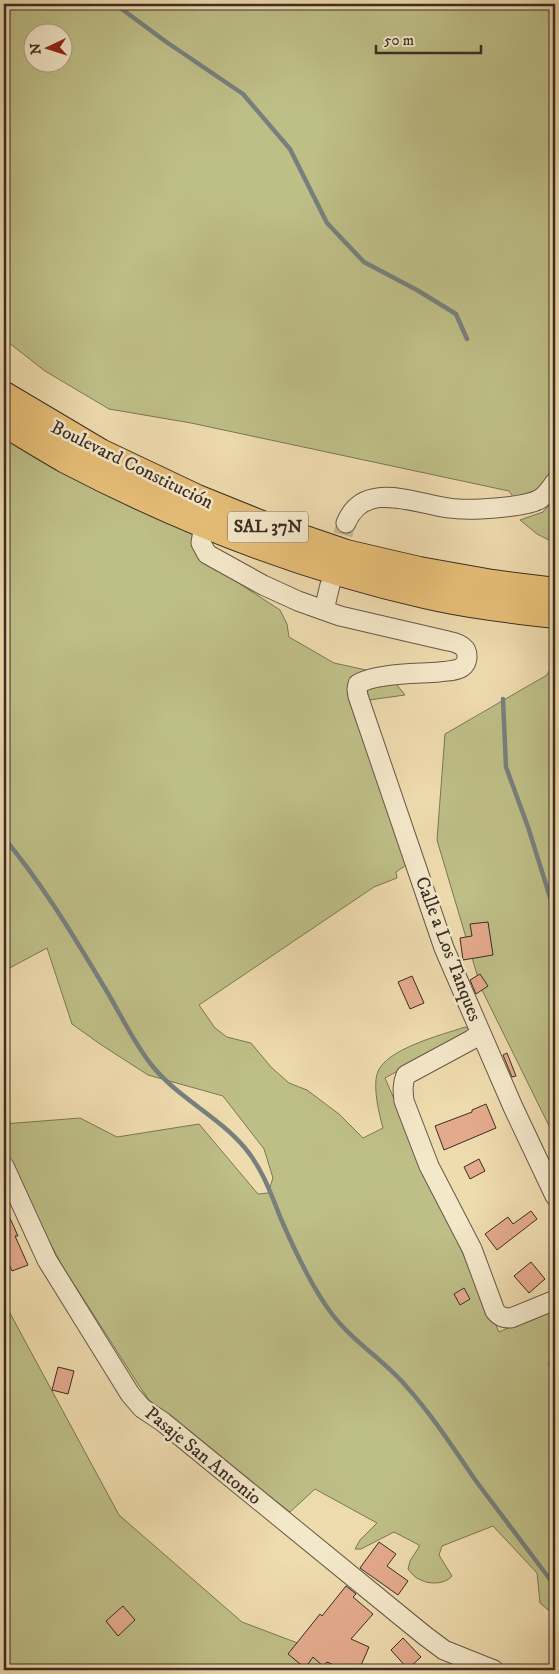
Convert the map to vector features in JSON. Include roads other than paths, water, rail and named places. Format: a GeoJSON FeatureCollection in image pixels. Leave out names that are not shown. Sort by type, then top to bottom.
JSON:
{"type":"FeatureCollection","features":[{"type":"Feature","properties":{"kind":"highway","name":"Boulevard Constitución"},"geometry":{"type":"LineString","coordinates":[[4,396],[100,453],[189,495],[264,526],[346,554],[419,571],[492,584],[555,592]]}},
{"type":"Feature","properties":{"kind":"highway","name":"Boulevard Constitución"},"geometry":{"type":"LineString","coordinates":[[4,422],[65,458],[167,508],[288,556],[341,573],[426,594],[555,614]]}},
{"type":"Feature","properties":{"kind":"street"},"geometry":{"type":"LineString","coordinates":[[346,523],[350,513],[368,499],[393,497],[458,509],[516,506],[538,500],[545,495],[555,482]]}},
{"type":"Feature","properties":{"kind":"street"},"geometry":{"type":"LineString","coordinates":[[204,524],[201,543],[207,554],[263,585],[298,601],[324,610],[330,585]]}},
{"type":"Feature","properties":{"kind":"street","name":"Calle a Los Tanques"},"geometry":{"type":"LineString","coordinates":[[324,610],[362,622],[458,643],[465,648],[466,662],[462,667],[447,671],[364,680],[358,684],[358,696],[444,948],[513,1107],[555,1196]]}},
{"type":"Feature","properties":{"kind":"street"},"geometry":{"type":"LineString","coordinates":[[481,1033],[406,1075],[404,1081],[404,1101],[428,1166],[472,1249],[494,1311],[498,1316],[511,1318],[555,1300]]}},
{"type":"Feature","properties":{"kind":"street","name":"Pasaje San Antonio"},"geometry":{"type":"LineString","coordinates":[[4,1166],[47,1260],[130,1394],[142,1408],[163,1422],[424,1635],[444,1650],[490,1670]]}},
{"type":"Feature","properties":{"kind":"waterway"},"geometry":{"type":"LineString","coordinates":[[115,4],[165,41],[243,94],[290,149],[327,223],[364,262],[417,290],[456,314],[467,339]]}},
{"type":"Feature","properties":{"kind":"waterway"},"geometry":{"type":"LineString","coordinates":[[503,699],[506,767],[528,827],[555,913]]}},
{"type":"Feature","properties":{"kind":"waterway"},"geometry":{"type":"LineString","coordinates":[[4,838],[19,856],[58,912],[150,1063],[172,1086],[234,1136],[251,1156],[266,1182],[286,1231],[304,1268],[332,1314],[349,1333],[388,1368],[416,1397],[555,1586]]}},
{"type":"Feature","properties":{"kind":"tunnel"},"geometry":{"type":"LineString","coordinates":[[336,562],[346,523]]}}]}
